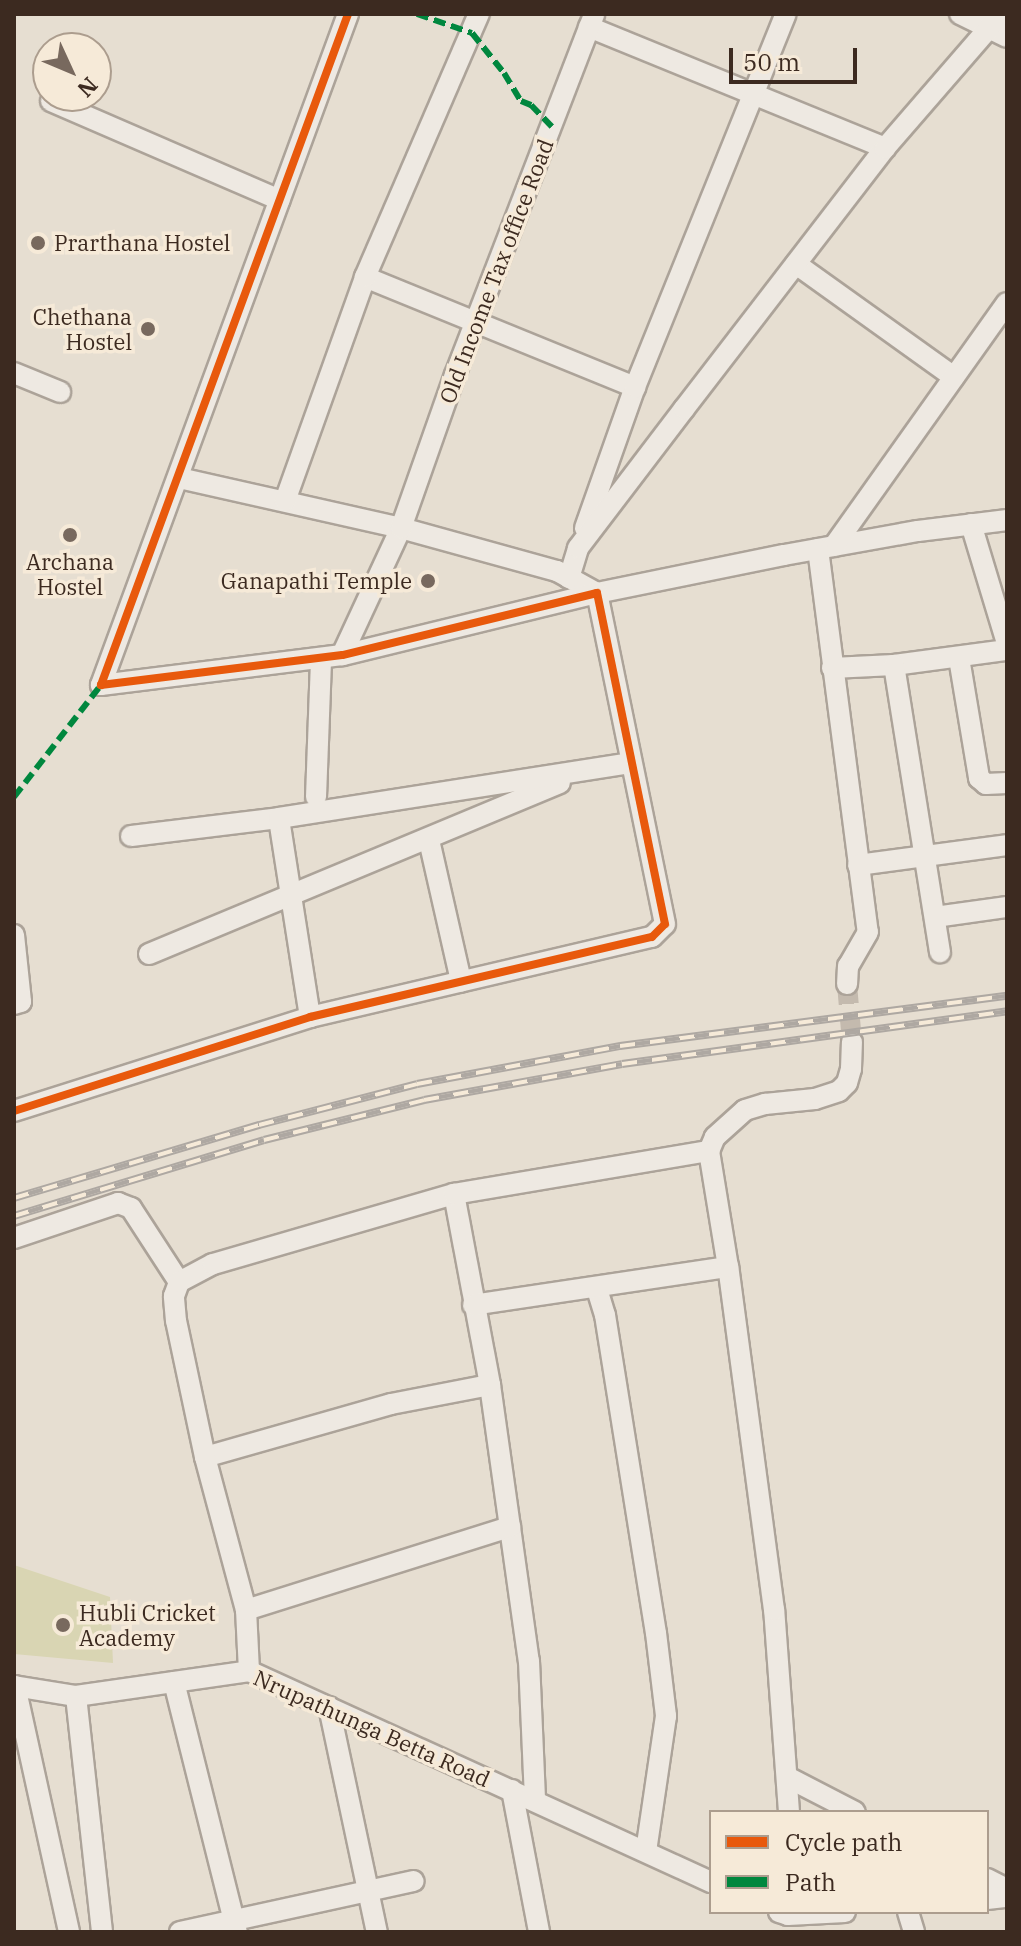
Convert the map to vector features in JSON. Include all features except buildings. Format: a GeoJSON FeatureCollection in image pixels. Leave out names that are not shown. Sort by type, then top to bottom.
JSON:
{"type":"FeatureCollection","features":[{"type":"Feature","properties":{"kind":"street"},"geometry":{"type":"LineString","coordinates":[[285,501],[365,277],[479,14]]}},
{"type":"Feature","properties":{"kind":"street"},"geometry":{"type":"LineString","coordinates":[[569,578],[635,387],[755,97],[786,14]]}},
{"type":"Feature","properties":{"kind":"street"},"geometry":{"type":"LineString","coordinates":[[578,548],[885,148],[999,26],[960,14]]}},
{"type":"Feature","properties":{"kind":"street"},"geometry":{"type":"LineString","coordinates":[[342,16],[280,200],[101,685],[331,656],[597,593],[826,547],[1007,520]]}},
{"type":"Feature","properties":{"kind":"street"},"geometry":{"type":"LineString","coordinates":[[591,21],[755,97],[885,148]]}},
{"type":"Feature","properties":{"kind":"street","name":"Old Income Tax office Road"},"geometry":{"type":"LineString","coordinates":[[331,656],[401,528],[455,375],[591,21]]}},
{"type":"Feature","properties":{"kind":"street"},"geometry":{"type":"LineString","coordinates":[[76,112],[280,200]]}},
{"type":"Feature","properties":{"kind":"street"},"geometry":{"type":"LineString","coordinates":[[796,264],[954,377]]}},
{"type":"Feature","properties":{"kind":"street"},"geometry":{"type":"LineString","coordinates":[[365,277],[635,387]]}},
{"type":"Feature","properties":{"kind":"street"},"geometry":{"type":"LineString","coordinates":[[847,984],[848,966],[868,932],[832,668],[826,547],[954,377],[1003,318]]}},
{"type":"Feature","properties":{"kind":"street"},"geometry":{"type":"LineString","coordinates":[[14,373],[60,392]]}},
{"type":"Feature","properties":{"kind":"street"},"geometry":{"type":"LineString","coordinates":[[179,478],[401,528],[569,578],[597,593]]}},
{"type":"Feature","properties":{"kind":"street"},"geometry":{"type":"LineString","coordinates":[[971,524],[1007,643]]}},
{"type":"Feature","properties":{"kind":"street"},"geometry":{"type":"LineString","coordinates":[[14,1111],[310,1017],[652,937],[665,924],[597,593]]}},
{"type":"Feature","properties":{"kind":"street"},"geometry":{"type":"LineString","coordinates":[[832,668],[894,665],[1007,650]]}},
{"type":"Feature","properties":{"kind":"street"},"geometry":{"type":"LineString","coordinates":[[316,797],[331,656]]}},
{"type":"Feature","properties":{"kind":"street"},"geometry":{"type":"LineString","coordinates":[[959,658],[979,778],[986,784],[1007,783]]}},
{"type":"Feature","properties":{"kind":"street"},"geometry":{"type":"LineString","coordinates":[[894,665],[940,952]]}},
{"type":"Feature","properties":{"kind":"street"},"geometry":{"type":"LineString","coordinates":[[131,836],[279,818],[630,763]]}},
{"type":"Feature","properties":{"kind":"street"},"geometry":{"type":"LineString","coordinates":[[149,954],[429,840],[586,772]]}},
{"type":"Feature","properties":{"kind":"street"},"geometry":{"type":"LineString","coordinates":[[279,818],[310,1017]]}},
{"type":"Feature","properties":{"kind":"street"},"geometry":{"type":"LineString","coordinates":[[429,840],[461,981]]}},
{"type":"Feature","properties":{"kind":"street"},"geometry":{"type":"LineString","coordinates":[[858,865],[1007,845]]}},
{"type":"Feature","properties":{"kind":"street"},"geometry":{"type":"LineString","coordinates":[[935,917],[1007,907]]}},
{"type":"Feature","properties":{"kind":"street"},"geometry":{"type":"LineString","coordinates":[[14,935],[21,1002],[14,1004]]}},
{"type":"Feature","properties":{"kind":"street"},"geometry":{"type":"LineString","coordinates":[[789,1810],[774,1610],[728,1267],[709,1151],[715,1137],[745,1110],[765,1104],[815,1099],[839,1091],[847,1083],[851,1069],[852,1042]]}},
{"type":"Feature","properties":{"kind":"street"},"geometry":{"type":"LineString","coordinates":[[249,1671],[246,1610],[205,1457],[176,1321],[174,1296],[179,1282],[213,1264],[454,1194],[709,1151]]}},
{"type":"Feature","properties":{"kind":"street"},"geometry":{"type":"LineString","coordinates":[[454,1194],[490,1385],[529,1661],[535,1801]]}},
{"type":"Feature","properties":{"kind":"street"},"geometry":{"type":"LineString","coordinates":[[14,1238],[118,1203],[131,1208],[138,1216],[179,1282]]}},
{"type":"Feature","properties":{"kind":"street"},"geometry":{"type":"LineString","coordinates":[[473,1305],[597,1289],[728,1267]]}},
{"type":"Feature","properties":{"kind":"street"},"geometry":{"type":"LineString","coordinates":[[597,1289],[605,1315],[649,1587],[666,1716],[646,1851]]}},
{"type":"Feature","properties":{"kind":"street"},"geometry":{"type":"LineString","coordinates":[[205,1457],[391,1404],[490,1385]]}},
{"type":"Feature","properties":{"kind":"street"},"geometry":{"type":"LineString","coordinates":[[246,1610],[510,1527]]}},
{"type":"Feature","properties":{"kind":"street","name":"Nrupathunga Betta Road"},"geometry":{"type":"LineString","coordinates":[[14,1686],[76,1696],[249,1671],[709,1881]]}},
{"type":"Feature","properties":{"kind":"street"},"geometry":{"type":"LineString","coordinates":[[174,1682],[236,1926]]}},
{"type":"Feature","properties":{"kind":"street"},"geometry":{"type":"LineString","coordinates":[[14,1686],[69,1932]]}},
{"type":"Feature","properties":{"kind":"street"},"geometry":{"type":"LineString","coordinates":[[76,1696],[102,1932]]}},
{"type":"Feature","properties":{"kind":"street"},"geometry":{"type":"LineString","coordinates":[[329,1707],[377,1932]]}},
{"type":"Feature","properties":{"kind":"street"},"geometry":{"type":"LineString","coordinates":[[789,1778],[851,1810]]}},
{"type":"Feature","properties":{"kind":"street"},"geometry":{"type":"LineString","coordinates":[[512,1790],[539,1932]]}},
{"type":"Feature","properties":{"kind":"street"},"geometry":{"type":"LineString","coordinates":[[989,1880],[1007,1889]]}},
{"type":"Feature","properties":{"kind":"street"},"geometry":{"type":"LineString","coordinates":[[180,1932],[236,1926],[414,1881]]}},
{"type":"Feature","properties":{"kind":"street"},"geometry":{"type":"LineString","coordinates":[[787,1918],[826,1914]]}},
{"type":"Feature","properties":{"kind":"shaded area","name":"Hubli Cricket Academy"},"geometry":{"type":"Polygon","coordinates":[[[14,1565],[110,1597],[113,1663],[14,1654],[14,1565]]]}},
{"type":"Feature","properties":{"kind":"tunnel"},"geometry":{"type":"LineString","coordinates":[[847,984],[852,1042]]}},
{"type":"Feature","properties":{"kind":"railway"},"geometry":{"type":"LineString","coordinates":[[14,1198],[259,1125],[417,1084],[620,1046],[1007,996]]}},
{"type":"Feature","properties":{"kind":"railway"},"geometry":{"type":"LineString","coordinates":[[14,1216],[264,1140],[424,1100],[622,1064],[1007,1011]]}},
{"type":"Feature","properties":{"kind":"marked path"},"geometry":{"type":"LineString","coordinates":[[417,14],[472,33],[504,73],[521,101],[531,105],[552,127]]}},
{"type":"Feature","properties":{"kind":"marked path"},"geometry":{"type":"LineString","coordinates":[[14,797],[101,685]]}},
{"type":"Feature","properties":{"kind":"cycle path"},"geometry":{"type":"LineString","coordinates":[[14,1111],[310,1017],[652,937],[665,924],[597,593],[342,655],[101,685],[348,14]]}},
{"type":"Feature","properties":{"kind":"place","name":"Prarthana Hostel"},"geometry":{"type":"Point","coordinates":[38,243]}},
{"type":"Feature","properties":{"kind":"place","name":"Chethana Hostel"},"geometry":{"type":"Point","coordinates":[148,329]}},
{"type":"Feature","properties":{"kind":"place","name":"Archana Hostel"},"geometry":{"type":"Point","coordinates":[70,535]}},
{"type":"Feature","properties":{"kind":"place","name":"Ganapathi Temple"},"geometry":{"type":"Point","coordinates":[428,581]}},
{"type":"Feature","properties":{"kind":"place","name":"Hubli Cricket Academy"},"geometry":{"type":"Point","coordinates":[63,1625]}}]}
